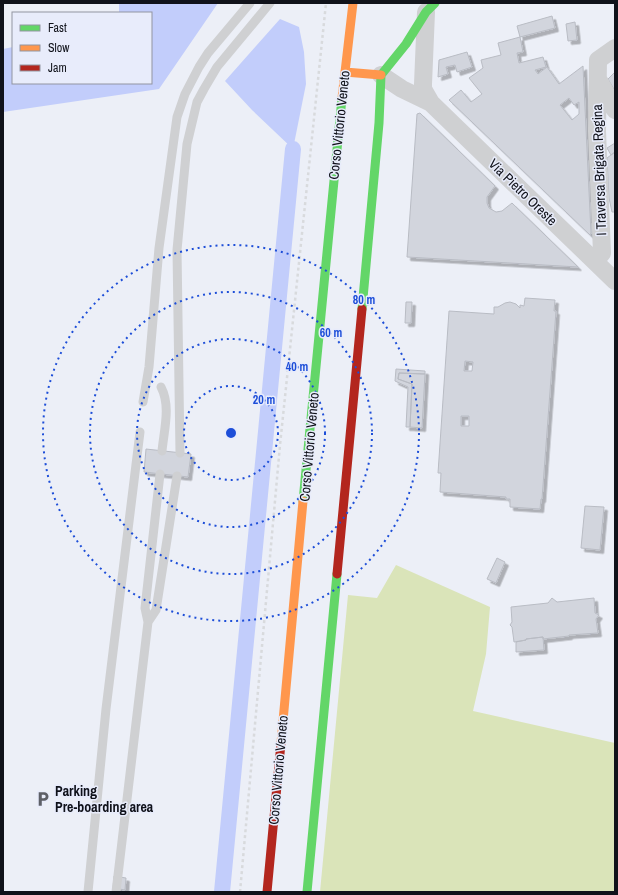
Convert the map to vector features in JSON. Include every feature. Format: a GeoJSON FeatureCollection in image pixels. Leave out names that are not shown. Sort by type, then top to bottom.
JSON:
{"type":"FeatureCollection","features":[{"type":"Feature","properties":{"kind":"main road","name":"Corso Vittorio Veneto"},"geometry":{"type":"LineString","coordinates":[[267,892],[337,146],[353,3]]}},
{"type":"Feature","properties":{"kind":"main road"},"geometry":{"type":"LineString","coordinates":[[307,892],[378,123],[381,75],[406,44],[431,7]]}},
{"type":"Feature","properties":{"kind":"main road"},"geometry":{"type":"LineString","coordinates":[[345,72],[381,75]]}},
{"type":"Feature","properties":{"kind":"street","name":"Via Pietro Oreste"},"geometry":{"type":"LineString","coordinates":[[431,7],[422,84],[423,89],[431,103]]}},
{"type":"Feature","properties":{"kind":"street","name":"I Traversa Brigata Regina"},"geometry":{"type":"LineString","coordinates":[[604,254],[597,131],[596,76],[598,60],[615,48]]}},
{"type":"Feature","properties":{"kind":"street","name":"Via Pietro Oreste"},"geometry":{"type":"LineString","coordinates":[[381,75],[431,103],[604,254],[615,280]]}},
{"type":"Feature","properties":{"kind":"street"},"geometry":{"type":"LineString","coordinates":[[596,76],[615,110]]}},
{"type":"Feature","properties":{"kind":"lane"},"geometry":{"type":"LineString","coordinates":[[143,402],[149,367],[159,248],[177,117],[185,94],[199,67],[208,53],[250,3]]}},
{"type":"Feature","properties":{"kind":"lane"},"geometry":{"type":"LineString","coordinates":[[180,453],[177,250],[187,144],[197,102],[204,89],[217,67],[270,3]]}},
{"type":"Feature","properties":{"kind":"lane"},"geometry":{"type":"LineString","coordinates":[[161,387],[164,393],[166,410],[162,450]]}},
{"type":"Feature","properties":{"kind":"lane"},"geometry":{"type":"LineString","coordinates":[[88,892],[106,709],[140,432]]}},
{"type":"Feature","properties":{"kind":"lane"},"geometry":{"type":"LineString","coordinates":[[116,892],[148,622],[145,608],[160,474]]}},
{"type":"Feature","properties":{"kind":"lane"},"geometry":{"type":"LineString","coordinates":[[148,622],[156,610],[177,476]]}},
{"type":"Feature","properties":{"kind":"path"},"geometry":{"type":"LineString","coordinates":[[240,892],[280,453],[326,3]]}},
{"type":"Feature","properties":{"kind":"green space"},"geometry":{"type":"Polygon","coordinates":[[[396,565],[490,607],[486,654],[473,711],[615,743],[615,892],[320,892],[348,595],[377,598],[396,565]]]}},
{"type":"Feature","properties":{"kind":"water"},"geometry":{"type":"Polygon","coordinates":[[[119,3],[218,3],[159,89],[3,112],[3,49],[12,47],[12,84],[152,84],[152,12],[119,12],[119,3]]]}},
{"type":"Feature","properties":{"kind":"water"},"geometry":{"type":"Polygon","coordinates":[[[280,19],[299,27],[304,52],[306,84],[293,149],[252,110],[225,81],[280,19]]]}},
{"type":"Feature","properties":{"kind":"building"},"geometry":{"type":"Polygon","coordinates":[[[552,16],[555,28],[520,37],[517,26],[552,16]]]}},
{"type":"Feature","properties":{"kind":"building"},"geometry":{"type":"Polygon","coordinates":[[[575,22],[577,40],[568,41],[566,24],[575,22]]]}},
{"type":"Feature","properties":{"kind":"building"},"geometry":{"type":"Polygon","coordinates":[[[520,37],[523,52],[517,53],[519,63],[543,57],[546,67],[535,70],[538,74],[547,67],[559,84],[583,66],[590,235],[449,100],[461,90],[471,102],[482,94],[469,78],[483,68],[481,60],[501,55],[498,43],[520,37]],[[569,98],[560,105],[572,120],[579,114],[579,102],[574,105],[569,98]]]}},
{"type":"Feature","properties":{"kind":"building"},"geometry":{"type":"Polygon","coordinates":[[[467,52],[472,67],[457,72],[455,65],[446,67],[448,74],[438,77],[439,60],[467,52]]]}},
{"type":"Feature","properties":{"kind":"building"},"geometry":{"type":"Polygon","coordinates":[[[615,72],[615,91],[608,79],[615,72]]]}},
{"type":"Feature","properties":{"kind":"building"},"geometry":{"type":"Polygon","coordinates":[[[420,113],[495,186],[487,197],[489,208],[496,212],[502,211],[512,203],[578,267],[407,257],[417,114],[420,113]]]}},
{"type":"Feature","properties":{"kind":"building"},"geometry":{"type":"Polygon","coordinates":[[[615,143],[615,152],[611,155],[607,148],[615,143]]]}},
{"type":"Feature","properties":{"kind":"building"},"geometry":{"type":"Polygon","coordinates":[[[615,152],[615,212],[612,212],[609,198],[607,158],[615,152]]]}},
{"type":"Feature","properties":{"kind":"building"},"geometry":{"type":"Polygon","coordinates":[[[525,298],[555,300],[554,311],[556,311],[540,509],[510,507],[510,499],[506,499],[506,497],[440,492],[441,473],[438,473],[449,311],[494,314],[494,307],[498,307],[505,303],[510,302],[516,304],[520,308],[520,305],[524,306],[525,298]],[[465,361],[464,371],[472,371],[473,362],[465,361]],[[461,416],[461,426],[469,426],[469,416],[461,416]]]}},
{"type":"Feature","properties":{"kind":"building"},"geometry":{"type":"Polygon","coordinates":[[[406,302],[412,302],[411,323],[405,323],[406,302]]]}},
{"type":"Feature","properties":{"kind":"building"},"geometry":{"type":"Polygon","coordinates":[[[396,369],[425,371],[425,374],[399,373],[398,379],[412,384],[410,427],[406,427],[408,387],[395,381],[396,369]]]}},
{"type":"Feature","properties":{"kind":"building"},"geometry":{"type":"Polygon","coordinates":[[[399,373],[425,374],[422,428],[410,427],[412,384],[398,379],[399,373]]]}},
{"type":"Feature","properties":{"kind":"building"},"geometry":{"type":"Polygon","coordinates":[[[146,449],[191,454],[188,477],[144,472],[146,449]]]}},
{"type":"Feature","properties":{"kind":"building"},"geometry":{"type":"Polygon","coordinates":[[[585,506],[604,507],[600,550],[581,548],[585,506]]]}},
{"type":"Feature","properties":{"kind":"building"},"geometry":{"type":"Polygon","coordinates":[[[497,558],[505,562],[496,583],[487,579],[497,558]]]}},
{"type":"Feature","properties":{"kind":"building"},"geometry":{"type":"Polygon","coordinates":[[[552,598],[557,602],[594,598],[595,613],[599,615],[596,619],[598,633],[543,639],[543,637],[514,642],[512,627],[510,625],[512,622],[511,607],[548,603],[552,598]]]}},
{"type":"Feature","properties":{"kind":"building"},"geometry":{"type":"Polygon","coordinates":[[[543,637],[544,650],[516,652],[516,642],[543,637]]]}},
{"type":"Feature","properties":{"kind":"building"},"geometry":{"type":"Polygon","coordinates":[[[114,876],[126,878],[125,890],[113,888],[114,876]]]}},
{"type":"Feature","properties":{"kind":"waterway"},"geometry":{"type":"LineString","coordinates":[[222,892],[293,149]]}},
{"type":"Feature","properties":{"kind":"traffic: fast"},"geometry":{"type":"LineString","coordinates":[[381,75],[406,44],[426,12],[435,3]]}},
{"type":"Feature","properties":{"kind":"traffic: fast"},"geometry":{"type":"LineString","coordinates":[[362,309],[379,123],[381,75]]}},
{"type":"Feature","properties":{"kind":"traffic: fast"},"geometry":{"type":"LineString","coordinates":[[303,501],[342,98]]}},
{"type":"Feature","properties":{"kind":"traffic: fast"},"geometry":{"type":"LineString","coordinates":[[307,892],[337,574]]}},
{"type":"Feature","properties":{"kind":"traffic: slow"},"geometry":{"type":"LineString","coordinates":[[342,98],[353,3]]}},
{"type":"Feature","properties":{"kind":"traffic: slow"},"geometry":{"type":"LineString","coordinates":[[345,72],[381,75]]}},
{"type":"Feature","properties":{"kind":"traffic: slow"},"geometry":{"type":"LineString","coordinates":[[281,743],[303,501]]}},
{"type":"Feature","properties":{"kind":"traffic: jam"},"geometry":{"type":"LineString","coordinates":[[337,574],[362,309]]}},
{"type":"Feature","properties":{"kind":"traffic: jam"},"geometry":{"type":"LineString","coordinates":[[267,892],[281,743]]}},
{"type":"Feature","properties":{"kind":"place","name":"Parking Pre-boarding area"},"geometry":{"type":"Point","coordinates":[43,799]}}]}
